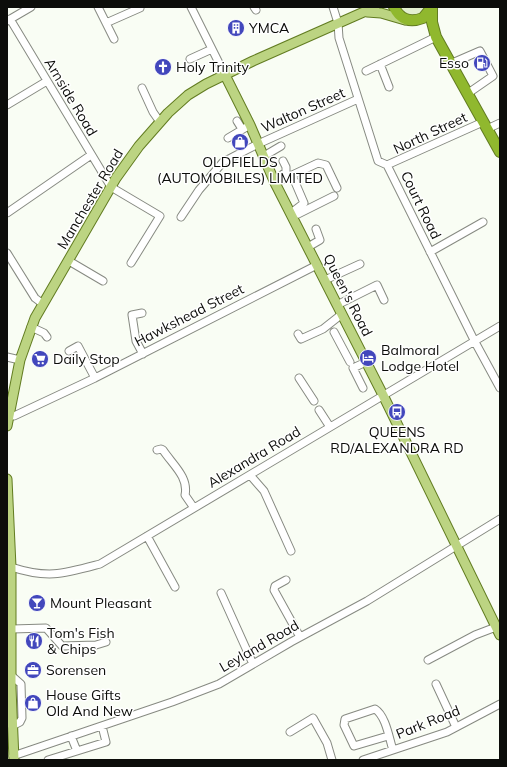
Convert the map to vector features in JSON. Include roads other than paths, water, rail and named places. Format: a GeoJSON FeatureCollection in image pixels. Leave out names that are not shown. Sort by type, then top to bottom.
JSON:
{"type":"FeatureCollection","features":[{"type":"Feature","properties":{"kind":"highway"},"geometry":{"type":"LineString","coordinates":[[394,7],[397,13],[408,20],[427,28],[436,36]]}},
{"type":"Feature","properties":{"kind":"highway"},"geometry":{"type":"LineString","coordinates":[[408,20],[423,18],[432,8]]}},
{"type":"Feature","properties":{"kind":"highway"},"geometry":{"type":"LineString","coordinates":[[432,8],[432,22],[436,36],[450,64],[500,152]]}},
{"type":"Feature","properties":{"kind":"main road","name":"Manchester Road"},"geometry":{"type":"LineString","coordinates":[[7,426],[20,360],[31,327],[111,187],[139,146],[160,122],[188,95],[225,75],[375,7]]}},
{"type":"Feature","properties":{"kind":"main road","name":"Manchester Road"},"geometry":{"type":"LineString","coordinates":[[366,12],[381,13],[408,20]]}},
{"type":"Feature","properties":{"kind":"main road","name":"Queen's Road"},"geometry":{"type":"LineString","coordinates":[[225,75],[246,127],[258,144],[274,181],[383,395],[498,631]]}},
{"type":"Feature","properties":{"kind":"main road"},"geometry":{"type":"LineString","coordinates":[[7,479],[12,629],[12,676],[9,688],[12,726],[11,758]]}},
{"type":"Feature","properties":{"kind":"street"},"geometry":{"type":"LineString","coordinates":[[9,20],[31,7]]}},
{"type":"Feature","properties":{"kind":"street"},"geometry":{"type":"LineString","coordinates":[[98,7],[114,39]]}},
{"type":"Feature","properties":{"kind":"street"},"geometry":{"type":"LineString","coordinates":[[192,7],[225,75]]}},
{"type":"Feature","properties":{"kind":"street","name":"Court Road"},"geometry":{"type":"LineString","coordinates":[[333,7],[338,23],[339,38],[378,161],[387,166],[475,342],[500,388]]}},
{"type":"Feature","properties":{"kind":"street"},"geometry":{"type":"LineString","coordinates":[[106,23],[140,8]]}},
{"type":"Feature","properties":{"kind":"street","name":"Arnside Road"},"geometry":{"type":"LineString","coordinates":[[9,20],[111,187]]}},
{"type":"Feature","properties":{"kind":"street"},"geometry":{"type":"LineString","coordinates":[[366,71],[436,36]]}},
{"type":"Feature","properties":{"kind":"street"},"geometry":{"type":"LineString","coordinates":[[190,59],[212,49]]}},
{"type":"Feature","properties":{"kind":"street"},"geometry":{"type":"LineString","coordinates":[[450,64],[480,51],[493,76],[467,94]]}},
{"type":"Feature","properties":{"kind":"street"},"geometry":{"type":"LineString","coordinates":[[380,64],[389,87]]}},
{"type":"Feature","properties":{"kind":"street"},"geometry":{"type":"LineString","coordinates":[[7,105],[47,81]]}},
{"type":"Feature","properties":{"kind":"street"},"geometry":{"type":"LineString","coordinates":[[142,88],[153,112],[160,122]]}},
{"type":"Feature","properties":{"kind":"street","name":"Walton Street"},"geometry":{"type":"LineString","coordinates":[[181,217],[199,190],[223,162],[258,144],[358,99]]}},
{"type":"Feature","properties":{"kind":"street"},"geometry":{"type":"LineString","coordinates":[[228,138],[246,127],[237,121]]}},
{"type":"Feature","properties":{"kind":"street","name":"North Street"},"geometry":{"type":"LineString","coordinates":[[387,166],[485,125],[500,122]]}},
{"type":"Feature","properties":{"kind":"street"},"geometry":{"type":"LineString","coordinates":[[264,156],[281,146]]}},
{"type":"Feature","properties":{"kind":"street"},"geometry":{"type":"LineString","coordinates":[[7,213],[91,155]]}},
{"type":"Feature","properties":{"kind":"street"},"geometry":{"type":"LineString","coordinates":[[274,181],[286,172],[283,161]]}},
{"type":"Feature","properties":{"kind":"street"},"geometry":{"type":"LineString","coordinates":[[274,181],[292,175],[318,163],[322,163],[326,165],[337,188]]}},
{"type":"Feature","properties":{"kind":"street"},"geometry":{"type":"LineString","coordinates":[[291,215],[303,206],[304,200],[292,175]]}},
{"type":"Feature","properties":{"kind":"street"},"geometry":{"type":"LineString","coordinates":[[111,187],[160,216],[131,263]]}},
{"type":"Feature","properties":{"kind":"street"},"geometry":{"type":"LineString","coordinates":[[291,215],[334,196]]}},
{"type":"Feature","properties":{"kind":"street"},"geometry":{"type":"LineString","coordinates":[[430,252],[483,222]]}},
{"type":"Feature","properties":{"kind":"street"},"geometry":{"type":"LineString","coordinates":[[308,248],[320,240],[316,229]]}},
{"type":"Feature","properties":{"kind":"street"},"geometry":{"type":"LineString","coordinates":[[7,253],[36,298],[43,304]]}},
{"type":"Feature","properties":{"kind":"street"},"geometry":{"type":"LineString","coordinates":[[69,261],[103,281]]}},
{"type":"Feature","properties":{"kind":"street"},"geometry":{"type":"LineString","coordinates":[[324,280],[360,264]]}},
{"type":"Feature","properties":{"kind":"street","name":"Hawkshead Street"},"geometry":{"type":"LineString","coordinates":[[8,416],[14,416],[95,378],[317,265]]}},
{"type":"Feature","properties":{"kind":"street"},"geometry":{"type":"LineString","coordinates":[[337,305],[377,285],[384,300]]}},
{"type":"Feature","properties":{"kind":"street"},"geometry":{"type":"LineString","coordinates":[[142,313],[132,315],[136,341],[142,354]]}},
{"type":"Feature","properties":{"kind":"street"},"geometry":{"type":"LineString","coordinates":[[298,334],[301,340],[323,329],[342,314]]}},
{"type":"Feature","properties":{"kind":"street","name":"Alexandra Road"},"geometry":{"type":"LineString","coordinates":[[11,567],[28,572],[50,575],[100,564],[500,326]]}},
{"type":"Feature","properties":{"kind":"street"},"geometry":{"type":"LineString","coordinates":[[31,327],[44,333],[47,337]]}},
{"type":"Feature","properties":{"kind":"street"},"geometry":{"type":"LineString","coordinates":[[334,332],[350,362]]}},
{"type":"Feature","properties":{"kind":"street"},"geometry":{"type":"LineString","coordinates":[[341,345],[354,338]]}},
{"type":"Feature","properties":{"kind":"street"},"geometry":{"type":"LineString","coordinates":[[69,351],[78,346],[95,378]]}},
{"type":"Feature","properties":{"kind":"street"},"geometry":{"type":"LineString","coordinates":[[7,358],[20,360]]}},
{"type":"Feature","properties":{"kind":"street"},"geometry":{"type":"LineString","coordinates":[[363,388],[353,368],[366,362]]}},
{"type":"Feature","properties":{"kind":"street"},"geometry":{"type":"LineString","coordinates":[[299,378],[314,401]]}},
{"type":"Feature","properties":{"kind":"street"},"geometry":{"type":"LineString","coordinates":[[320,410],[330,427]]}},
{"type":"Feature","properties":{"kind":"street"},"geometry":{"type":"LineString","coordinates":[[157,450],[163,450],[183,477],[187,484],[185,495],[194,508]]}},
{"type":"Feature","properties":{"kind":"street"},"geometry":{"type":"LineString","coordinates":[[250,475],[264,491],[291,551]]}},
{"type":"Feature","properties":{"kind":"street","name":"Leyland Road"},"geometry":{"type":"LineString","coordinates":[[11,758],[172,702],[219,684],[300,637],[367,601],[500,520]]}},
{"type":"Feature","properties":{"kind":"street"},"geometry":{"type":"LineString","coordinates":[[147,536],[175,587]]}},
{"type":"Feature","properties":{"kind":"street"},"geometry":{"type":"LineString","coordinates":[[286,580],[275,586],[274,590],[300,637]]}},
{"type":"Feature","properties":{"kind":"street"},"geometry":{"type":"LineString","coordinates":[[221,593],[253,664]]}},
{"type":"Feature","properties":{"kind":"street"},"geometry":{"type":"LineString","coordinates":[[12,629],[46,628],[62,646],[96,645],[106,642]]}},
{"type":"Feature","properties":{"kind":"street"},"geometry":{"type":"LineString","coordinates":[[428,660],[475,635],[498,631]]}},
{"type":"Feature","properties":{"kind":"street"},"geometry":{"type":"LineString","coordinates":[[12,676],[21,684],[22,718],[20,722],[12,726]]}},
{"type":"Feature","properties":{"kind":"street"},"geometry":{"type":"LineString","coordinates":[[436,684],[456,727]]}},
{"type":"Feature","properties":{"kind":"street","name":"Park Road"},"geometry":{"type":"LineString","coordinates":[[364,760],[447,732],[500,704]]}},
{"type":"Feature","properties":{"kind":"street"},"geometry":{"type":"LineString","coordinates":[[388,736],[354,746],[344,725],[345,719],[375,709],[381,715],[393,750]]}},
{"type":"Feature","properties":{"kind":"street"},"geometry":{"type":"LineString","coordinates":[[290,732],[313,718],[327,743],[332,760]]}},
{"type":"Feature","properties":{"kind":"street"},"geometry":{"type":"LineString","coordinates":[[48,760],[106,742],[102,726]]}},
{"type":"Feature","properties":{"kind":"street"},"geometry":{"type":"LineString","coordinates":[[71,736],[77,750]]}},
{"type":"Feature","properties":{"kind":"place","name":"YMCA"},"geometry":{"type":"Point","coordinates":[236,28]}},
{"type":"Feature","properties":{"kind":"place","name":"Esso"},"geometry":{"type":"Point","coordinates":[482,63]}},
{"type":"Feature","properties":{"kind":"place","name":"Holy Trinity"},"geometry":{"type":"Point","coordinates":[163,67]}},
{"type":"Feature","properties":{"kind":"place","name":"OLDFIELDS (AUTOMOBILES) LIMITED"},"geometry":{"type":"Point","coordinates":[240,142]}},
{"type":"Feature","properties":{"kind":"place","name":"Balmoral Lodge Hotel"},"geometry":{"type":"Point","coordinates":[368,358]}},
{"type":"Feature","properties":{"kind":"place","name":"Daily Stop"},"geometry":{"type":"Point","coordinates":[40,359]}},
{"type":"Feature","properties":{"kind":"place","name":"QUEENS RD/ALEXANDRA RD"},"geometry":{"type":"Point","coordinates":[397,412]}},
{"type":"Feature","properties":{"kind":"place","name":"Mount Pleasant"},"geometry":{"type":"Point","coordinates":[37,603]}},
{"type":"Feature","properties":{"kind":"place","name":"Tom's Fish & Chips"},"geometry":{"type":"Point","coordinates":[34,641]}},
{"type":"Feature","properties":{"kind":"place","name":"Sorensen"},"geometry":{"type":"Point","coordinates":[33,670]}},
{"type":"Feature","properties":{"kind":"place","name":"House Gifts Old And New"},"geometry":{"type":"Point","coordinates":[33,703]}}]}
